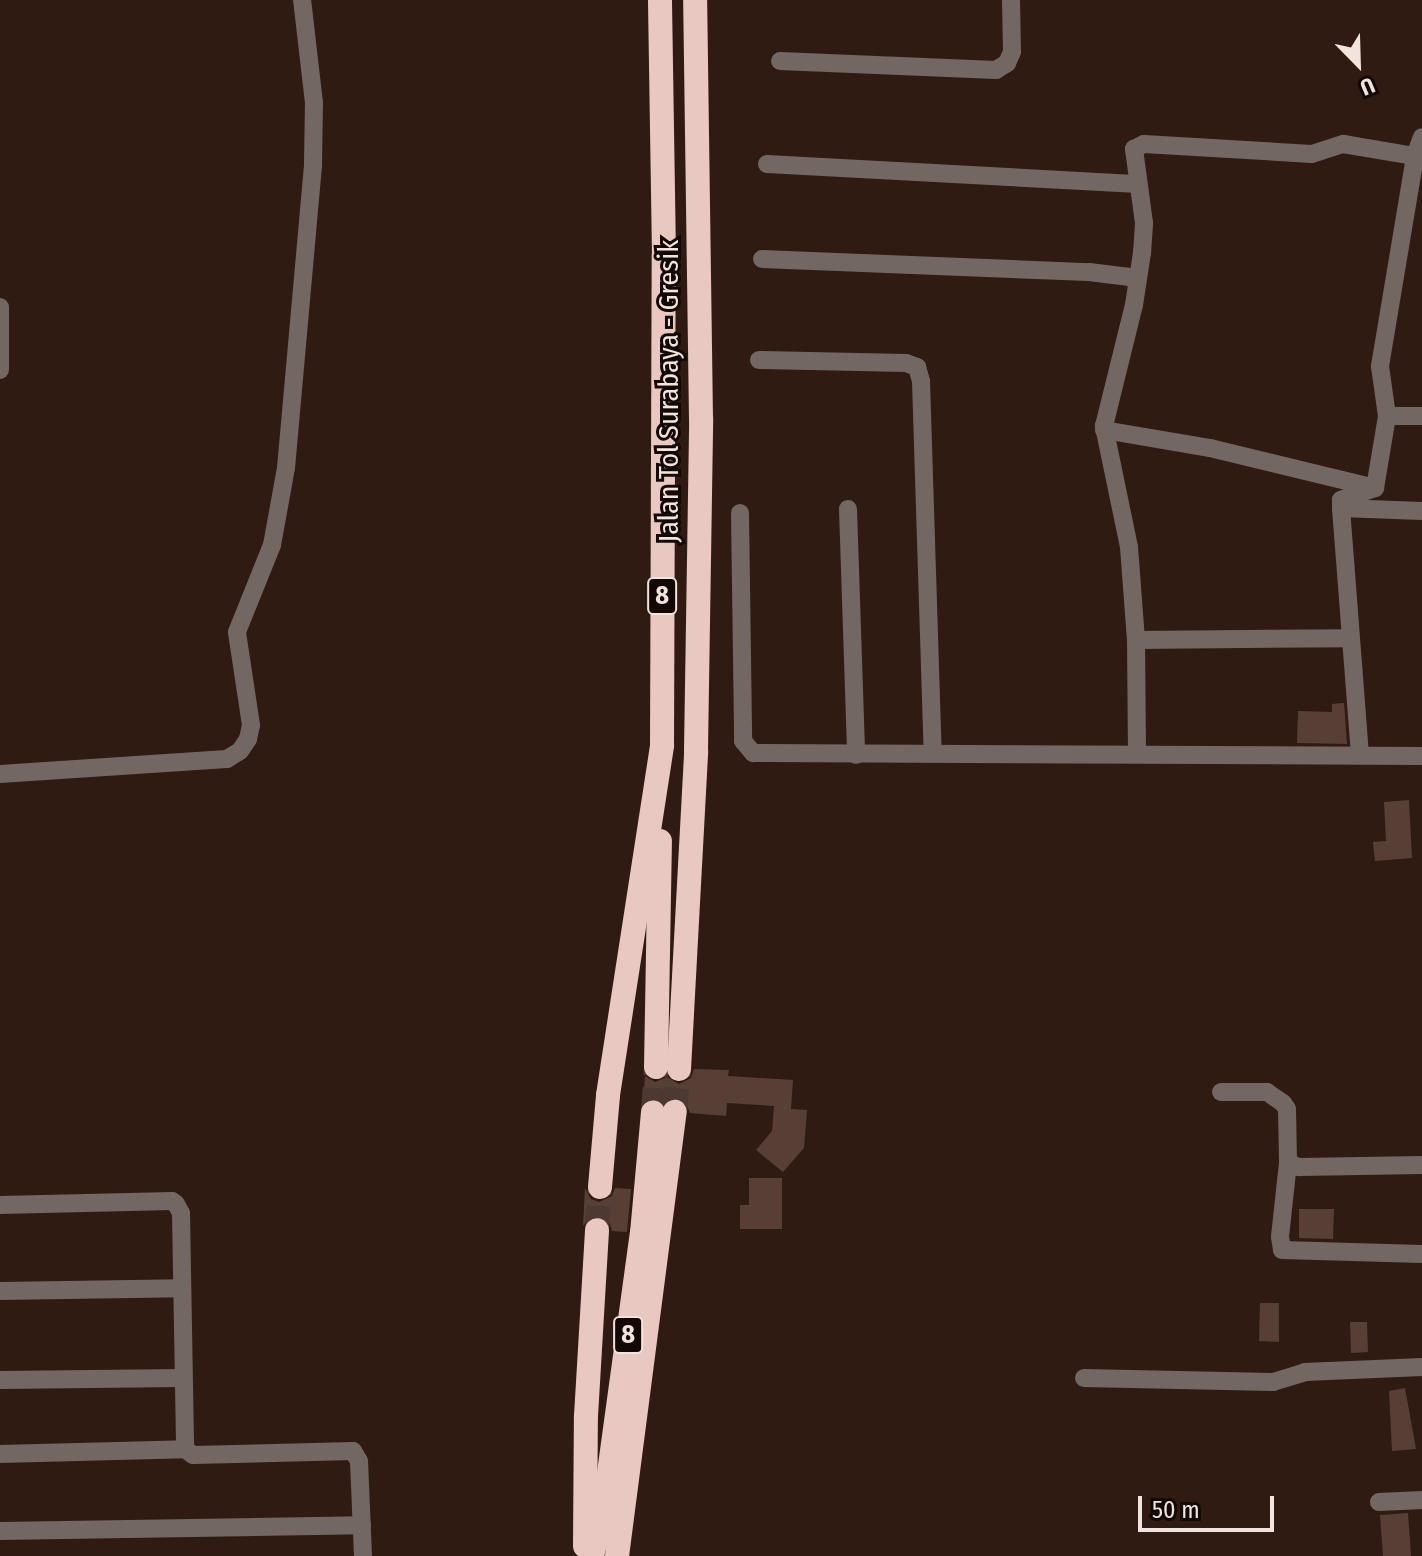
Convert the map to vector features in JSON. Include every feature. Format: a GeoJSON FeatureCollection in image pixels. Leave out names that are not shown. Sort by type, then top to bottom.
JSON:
{"type":"FeatureCollection","features":[{"type":"Feature","properties":{"kind":"highway","name":"Jalan Tol Surabaya - Gresik"},"geometry":{"type":"LineString","coordinates":[[660,0],[664,256],[662,745],[667,1068],[697,703],[701,419],[695,0]]}},
{"type":"Feature","properties":{"kind":"highway","name":"Jalan Tol Surabaya - Gresik"},"geometry":{"type":"LineString","coordinates":[[600,1187],[608,1095],[662,745]]}},
{"type":"Feature","properties":{"kind":"highway","name":"8"},"geometry":{"type":"LineString","coordinates":[[592,1556],[605,1502],[642,1233],[664,1112],[617,1556]]}},
{"type":"Feature","properties":{"kind":"highway","name":"8"},"geometry":{"type":"LineString","coordinates":[[585,1556],[586,1416],[597,1230]]}},
{"type":"Feature","properties":{"kind":"street"},"geometry":{"type":"LineString","coordinates":[[0,774],[227,759],[240,751],[248,739],[251,725],[237,632],[272,545],[286,468],[313,164],[314,103],[302,0]]}},
{"type":"Feature","properties":{"kind":"street"},"geometry":{"type":"LineString","coordinates":[[780,61],[996,70],[1007,63],[1012,52],[1011,0]]}},
{"type":"Feature","properties":{"kind":"street"},"geometry":{"type":"LineString","coordinates":[[1375,488],[1387,416],[1380,366],[1415,156],[1422,137]]}},
{"type":"Feature","properties":{"kind":"street"},"geometry":{"type":"LineString","coordinates":[[1137,753],[1136,640],[1126,521],[1104,430],[1138,278],[1144,223],[1134,149],[1140,144],[1312,154],[1343,144],[1415,156]]}},
{"type":"Feature","properties":{"kind":"street"},"geometry":{"type":"LineString","coordinates":[[767,164],[1138,184]]}},
{"type":"Feature","properties":{"kind":"street"},"geometry":{"type":"LineString","coordinates":[[762,259],[1089,272],[1138,278]]}},
{"type":"Feature","properties":{"kind":"street"},"geometry":{"type":"LineString","coordinates":[[0,307],[0,370]]}},
{"type":"Feature","properties":{"kind":"street"},"geometry":{"type":"LineString","coordinates":[[759,360],[906,363],[917,367],[921,381],[933,753]]}},
{"type":"Feature","properties":{"kind":"street"},"geometry":{"type":"LineString","coordinates":[[1387,416],[1422,416]]}},
{"type":"Feature","properties":{"kind":"street"},"geometry":{"type":"LineString","coordinates":[[1104,430],[1210,448],[1375,488]]}},
{"type":"Feature","properties":{"kind":"street"},"geometry":{"type":"LineString","coordinates":[[1360,755],[1341,500],[1375,488]]}},
{"type":"Feature","properties":{"kind":"street"},"geometry":{"type":"LineString","coordinates":[[1341,508],[1422,511]]}},
{"type":"Feature","properties":{"kind":"street"},"geometry":{"type":"LineString","coordinates":[[848,509],[856,755]]}},
{"type":"Feature","properties":{"kind":"street"},"geometry":{"type":"LineString","coordinates":[[740,513],[743,741],[753,753],[1422,756]]}},
{"type":"Feature","properties":{"kind":"street"},"geometry":{"type":"LineString","coordinates":[[1136,640],[1349,638]]}},
{"type":"Feature","properties":{"kind":"street"},"geometry":{"type":"LineString","coordinates":[[1221,1092],[1267,1092],[1287,1109],[1288,1163],[1280,1237],[1282,1250],[1422,1254]]}},
{"type":"Feature","properties":{"kind":"street"},"geometry":{"type":"LineString","coordinates":[[1288,1163],[1299,1167],[1422,1165]]}},
{"type":"Feature","properties":{"kind":"street"},"geometry":{"type":"LineString","coordinates":[[0,1205],[172,1201],[181,1213],[185,1449]]}},
{"type":"Feature","properties":{"kind":"street"},"geometry":{"type":"LineString","coordinates":[[0,1291],[181,1288]]}},
{"type":"Feature","properties":{"kind":"street"},"geometry":{"type":"LineString","coordinates":[[1084,1378],[1273,1382],[1305,1372],[1422,1367]]}},
{"type":"Feature","properties":{"kind":"street"},"geometry":{"type":"LineString","coordinates":[[0,1380],[183,1378]]}},
{"type":"Feature","properties":{"kind":"street"},"geometry":{"type":"LineString","coordinates":[[0,1454],[185,1449],[193,1455],[353,1451],[359,1461],[363,1556]]}},
{"type":"Feature","properties":{"kind":"street"},"geometry":{"type":"LineString","coordinates":[[1379,1502],[1422,1500]]}},
{"type":"Feature","properties":{"kind":"street"},"geometry":{"type":"LineString","coordinates":[[0,1531],[362,1525]]}},
{"type":"Feature","properties":{"kind":"building"},"geometry":{"type":"Polygon","coordinates":[[[1344,703],[1347,744],[1297,743],[1298,711],[1332,712],[1332,704],[1344,703]]]}},
{"type":"Feature","properties":{"kind":"building"},"geometry":{"type":"Polygon","coordinates":[[[1409,800],[1412,858],[1375,861],[1373,842],[1386,841],[1384,802],[1409,800]]]}},
{"type":"Feature","properties":{"kind":"building"},"geometry":{"type":"Polygon","coordinates":[[[694,1069],[729,1070],[728,1076],[793,1080],[791,1109],[807,1110],[804,1148],[783,1172],[756,1150],[772,1131],[774,1106],[727,1103],[726,1116],[690,1113],[685,1101],[678,1097],[664,1102],[654,1097],[643,1101],[645,1076],[655,1082],[667,1077],[679,1084],[691,1078],[694,1069]]]}},
{"type":"Feature","properties":{"kind":"building"},"geometry":{"type":"Polygon","coordinates":[[[749,1178],[782,1178],[782,1229],[740,1229],[740,1205],[749,1205],[749,1178]]]}},
{"type":"Feature","properties":{"kind":"building"},"geometry":{"type":"Polygon","coordinates":[[[585,1188],[591,1199],[599,1202],[612,1196],[615,1188],[631,1189],[627,1232],[612,1231],[610,1223],[599,1215],[590,1217],[583,1226],[585,1188]]]}},
{"type":"Feature","properties":{"kind":"building"},"geometry":{"type":"Polygon","coordinates":[[[1299,1209],[1334,1209],[1333,1239],[1299,1238],[1299,1209]]]}},
{"type":"Feature","properties":{"kind":"building"},"geometry":{"type":"Polygon","coordinates":[[[1260,1303],[1279,1303],[1279,1342],[1259,1341],[1260,1303]]]}},
{"type":"Feature","properties":{"kind":"building"},"geometry":{"type":"Polygon","coordinates":[[[1350,1322],[1367,1322],[1368,1352],[1351,1353],[1350,1322]]]}},
{"type":"Feature","properties":{"kind":"building"},"geometry":{"type":"Polygon","coordinates":[[[1405,1388],[1416,1449],[1392,1451],[1389,1391],[1405,1388]]]}},
{"type":"Feature","properties":{"kind":"building"},"geometry":{"type":"Polygon","coordinates":[[[1408,1513],[1411,1556],[1383,1556],[1380,1515],[1408,1513]]]}},
{"type":"Feature","properties":{"kind":"tunnel"},"geometry":{"type":"LineString","coordinates":[[653,1112],[656,1067]]}},
{"type":"Feature","properties":{"kind":"tunnel"},"geometry":{"type":"LineString","coordinates":[[675,1112],[679,1069]]}},
{"type":"Feature","properties":{"kind":"tunnel"},"geometry":{"type":"LineString","coordinates":[[597,1230],[600,1187]]}}]}
